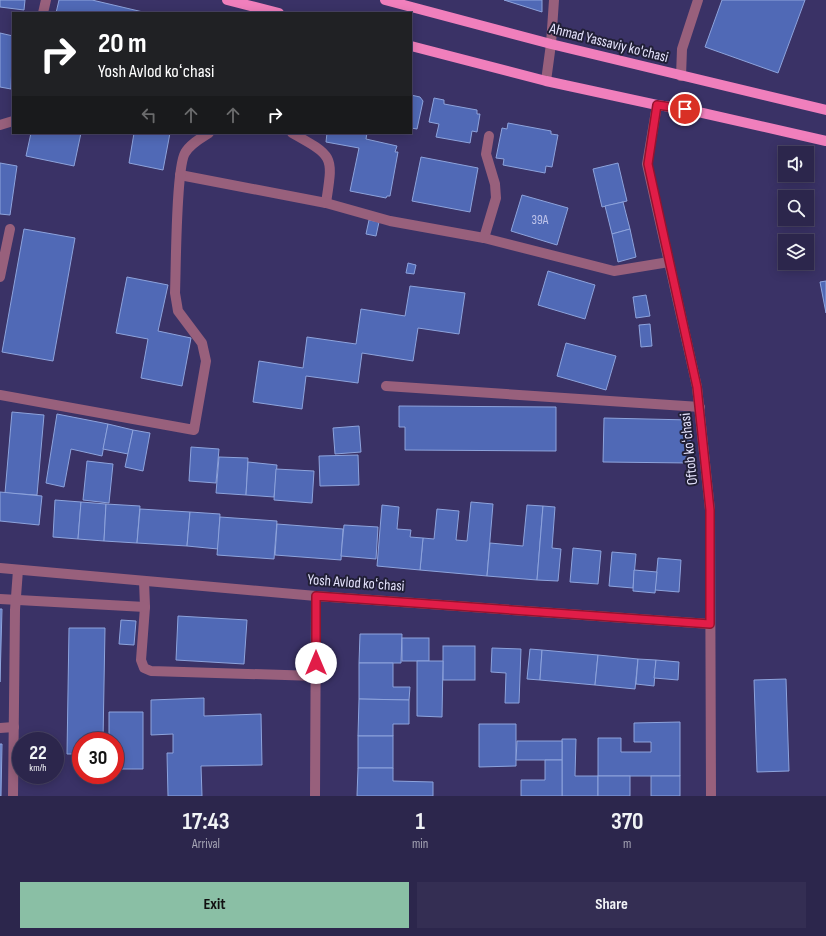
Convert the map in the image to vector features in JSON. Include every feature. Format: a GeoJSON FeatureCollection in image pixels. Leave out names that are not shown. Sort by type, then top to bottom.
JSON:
{"type":"FeatureCollection","features":[{"type":"Feature","properties":{"kind":"main road"},"geometry":{"type":"LineString","coordinates":[[227,0],[276,12]]}},
{"type":"Feature","properties":{"kind":"main road","name":"Ahmad Yassaviy ko'chasi"},"geometry":{"type":"LineString","coordinates":[[385,0],[551,44],[826,110]]}},
{"type":"Feature","properties":{"kind":"main road"},"geometry":{"type":"LineString","coordinates":[[412,46],[546,81],[657,105],[685,109],[826,141]]}},
{"type":"Feature","properties":{"kind":"street"},"geometry":{"type":"LineString","coordinates":[[43,12],[46,0]]}},
{"type":"Feature","properties":{"kind":"street"},"geometry":{"type":"LineString","coordinates":[[546,81],[551,44],[554,0]]}},
{"type":"Feature","properties":{"kind":"street"},"geometry":{"type":"LineString","coordinates":[[681,76],[682,49],[698,0]]}},
{"type":"Feature","properties":{"kind":"street","name":"Oftob koʻchasi"},"geometry":{"type":"LineString","coordinates":[[657,105],[648,164],[697,387],[710,510],[711,796]]}},
{"type":"Feature","properties":{"kind":"street"},"geometry":{"type":"LineString","coordinates":[[0,126],[12,121]]}},
{"type":"Feature","properties":{"kind":"street"},"geometry":{"type":"LineString","coordinates":[[0,395],[194,430],[206,361],[202,343],[178,311],[175,293],[180,175],[185,153],[196,142],[208,134]]}},
{"type":"Feature","properties":{"kind":"street"},"geometry":{"type":"LineString","coordinates":[[294,134],[319,148],[327,156],[332,168],[326,204]]}},
{"type":"Feature","properties":{"kind":"street"},"geometry":{"type":"LineString","coordinates":[[484,238],[496,198],[486,154],[489,136]]}},
{"type":"Feature","properties":{"kind":"street"},"geometry":{"type":"LineString","coordinates":[[180,175],[326,204],[390,222],[484,238],[614,271],[669,262]]}},
{"type":"Feature","properties":{"kind":"street"},"geometry":{"type":"LineString","coordinates":[[0,277],[10,229]]}},
{"type":"Feature","properties":{"kind":"street"},"geometry":{"type":"LineString","coordinates":[[386,386],[700,407]]}},
{"type":"Feature","properties":{"kind":"street","name":"Yosh Avlod koʻchasi"},"geometry":{"type":"LineString","coordinates":[[0,568],[316,596],[710,624]]}},
{"type":"Feature","properties":{"kind":"street"},"geometry":{"type":"LineString","coordinates":[[13,796],[16,600],[18,570]]}},
{"type":"Feature","properties":{"kind":"street"},"geometry":{"type":"LineString","coordinates":[[144,581],[145,608],[141,660],[144,668],[151,671],[316,676]]}},
{"type":"Feature","properties":{"kind":"street"},"geometry":{"type":"LineString","coordinates":[[315,796],[316,596]]}},
{"type":"Feature","properties":{"kind":"street"},"geometry":{"type":"LineString","coordinates":[[0,599],[145,608]]}},
{"type":"Feature","properties":{"kind":"street"},"geometry":{"type":"LineString","coordinates":[[0,728],[14,727]]}},
{"type":"Feature","properties":{"kind":"building"},"geometry":{"type":"Polygon","coordinates":[[[0,0],[25,0],[24,10],[0,7],[0,0]]]}},
{"type":"Feature","properties":{"kind":"building"},"geometry":{"type":"Polygon","coordinates":[[[59,0],[92,0],[143,12],[56,12],[59,0]]]}},
{"type":"Feature","properties":{"kind":"building"},"geometry":{"type":"Polygon","coordinates":[[[504,0],[542,0],[542,12],[504,0]]]}},
{"type":"Feature","properties":{"kind":"building"},"geometry":{"type":"Polygon","coordinates":[[[722,0],[805,0],[778,73],[705,47],[722,0]]]}},
{"type":"Feature","properties":{"kind":"building"},"geometry":{"type":"Polygon","coordinates":[[[0,33],[12,36],[12,62],[11,89],[0,87],[0,33]]]}},
{"type":"Feature","properties":{"kind":"building"},"geometry":{"type":"Polygon","coordinates":[[[412,95],[420,97],[423,101],[417,129],[412,128],[412,95]]]}},
{"type":"Feature","properties":{"kind":"building"},"geometry":{"type":"Polygon","coordinates":[[[434,98],[444,100],[444,104],[477,110],[477,114],[480,114],[477,132],[472,131],[470,143],[436,137],[439,124],[429,122],[434,98]]]}},
{"type":"Feature","properties":{"kind":"building"},"geometry":{"type":"Polygon","coordinates":[[[508,123],[551,131],[551,134],[558,135],[552,167],[546,166],[545,173],[503,165],[504,159],[496,158],[502,128],[507,129],[508,123]]]}},
{"type":"Feature","properties":{"kind":"building"},"geometry":{"type":"Polygon","coordinates":[[[31,134],[81,134],[74,166],[26,156],[31,134]]]}},
{"type":"Feature","properties":{"kind":"building"},"geometry":{"type":"Polygon","coordinates":[[[134,134],[170,134],[163,170],[129,163],[134,134]]]}},
{"type":"Feature","properties":{"kind":"building"},"geometry":{"type":"Polygon","coordinates":[[[327,134],[367,134],[366,139],[397,146],[395,152],[398,152],[390,196],[387,196],[386,198],[350,191],[359,148],[326,142],[327,134]]]}},
{"type":"Feature","properties":{"kind":"building"},"geometry":{"type":"Polygon","coordinates":[[[421,157],[478,168],[470,212],[412,201],[421,157]]]}},
{"type":"Feature","properties":{"kind":"building"},"geometry":{"type":"Polygon","coordinates":[[[0,163],[17,166],[10,215],[0,214],[0,163]]]}},
{"type":"Feature","properties":{"kind":"building"},"geometry":{"type":"Polygon","coordinates":[[[618,163],[627,201],[602,207],[593,169],[618,163]]]}},
{"type":"Feature","properties":{"kind":"building"},"geometry":{"type":"Polygon","coordinates":[[[522,195],[568,208],[557,245],[511,231],[522,195]]]}},
{"type":"Feature","properties":{"kind":"building"},"geometry":{"type":"Polygon","coordinates":[[[623,202],[630,229],[612,234],[605,206],[623,202]]]}},
{"type":"Feature","properties":{"kind":"building"},"geometry":{"type":"Polygon","coordinates":[[[369,220],[379,222],[376,236],[366,234],[369,220]]]}},
{"type":"Feature","properties":{"kind":"building"},"geometry":{"type":"Polygon","coordinates":[[[24,229],[75,238],[53,361],[2,352],[24,229]]]}},
{"type":"Feature","properties":{"kind":"building"},"geometry":{"type":"Polygon","coordinates":[[[630,229],[636,257],[618,262],[612,234],[630,229]]]}},
{"type":"Feature","properties":{"kind":"building"},"geometry":{"type":"Polygon","coordinates":[[[408,263],[416,265],[414,274],[406,273],[408,263]]]}},
{"type":"Feature","properties":{"kind":"building"},"geometry":{"type":"Polygon","coordinates":[[[548,271],[595,285],[585,319],[538,305],[548,271]]]}},
{"type":"Feature","properties":{"kind":"building"},"geometry":{"type":"Polygon","coordinates":[[[127,277],[168,285],[158,331],[191,338],[182,386],[141,378],[148,339],[116,333],[127,277]]]}},
{"type":"Feature","properties":{"kind":"building"},"geometry":{"type":"Polygon","coordinates":[[[826,281],[826,313],[820,282],[826,281]]]}},
{"type":"Feature","properties":{"kind":"building"},"geometry":{"type":"Polygon","coordinates":[[[410,286],[465,293],[459,334],[418,328],[413,361],[362,353],[358,383],[306,376],[302,409],[253,402],[259,361],[303,368],[307,337],[356,344],[361,309],[405,316],[410,286]]]}},
{"type":"Feature","properties":{"kind":"building"},"geometry":{"type":"Polygon","coordinates":[[[646,295],[650,316],[636,318],[633,297],[646,295]]]}},
{"type":"Feature","properties":{"kind":"building"},"geometry":{"type":"Polygon","coordinates":[[[650,324],[652,346],[641,347],[639,325],[650,324]]]}},
{"type":"Feature","properties":{"kind":"building"},"geometry":{"type":"Polygon","coordinates":[[[566,343],[616,356],[606,390],[557,376],[566,343]]]}},
{"type":"Feature","properties":{"kind":"building"},"geometry":{"type":"Polygon","coordinates":[[[399,406],[556,407],[556,451],[405,450],[405,427],[399,427],[399,406]]]}},
{"type":"Feature","properties":{"kind":"building"},"geometry":{"type":"Polygon","coordinates":[[[12,412],[44,415],[37,495],[5,493],[12,412]]]}},
{"type":"Feature","properties":{"kind":"building"},"geometry":{"type":"Polygon","coordinates":[[[57,414],[108,424],[102,456],[71,449],[64,487],[46,483],[57,414]]]}},
{"type":"Feature","properties":{"kind":"building"},"geometry":{"type":"Polygon","coordinates":[[[604,418],[690,420],[690,463],[603,462],[604,418]]]}},
{"type":"Feature","properties":{"kind":"building"},"geometry":{"type":"Polygon","coordinates":[[[108,424],[133,430],[128,454],[103,449],[108,424]]]}},
{"type":"Feature","properties":{"kind":"building"},"geometry":{"type":"Polygon","coordinates":[[[359,426],[361,452],[335,454],[333,428],[359,426]]]}},
{"type":"Feature","properties":{"kind":"building"},"geometry":{"type":"Polygon","coordinates":[[[133,430],[150,433],[143,471],[125,467],[133,430]]]}},
{"type":"Feature","properties":{"kind":"building"},"geometry":{"type":"Polygon","coordinates":[[[191,447],[219,449],[216,483],[189,481],[191,447]]]}},
{"type":"Feature","properties":{"kind":"building"},"geometry":{"type":"Polygon","coordinates":[[[358,455],[359,485],[320,486],[319,456],[358,455]]]}},
{"type":"Feature","properties":{"kind":"building"},"geometry":{"type":"Polygon","coordinates":[[[219,457],[248,458],[246,495],[216,493],[219,457]]]}},
{"type":"Feature","properties":{"kind":"building"},"geometry":{"type":"Polygon","coordinates":[[[87,461],[113,464],[109,503],[83,500],[87,461]]]}},
{"type":"Feature","properties":{"kind":"building"},"geometry":{"type":"Polygon","coordinates":[[[248,462],[277,465],[274,497],[246,495],[248,462]]]}},
{"type":"Feature","properties":{"kind":"building"},"geometry":{"type":"Polygon","coordinates":[[[276,469],[314,471],[312,503],[274,500],[276,469]]]}},
{"type":"Feature","properties":{"kind":"building"},"geometry":{"type":"Polygon","coordinates":[[[0,492],[42,496],[39,525],[0,521],[0,492]]]}},
{"type":"Feature","properties":{"kind":"building"},"geometry":{"type":"Polygon","coordinates":[[[55,500],[81,502],[78,539],[53,537],[55,500]]]}},
{"type":"Feature","properties":{"kind":"building"},"geometry":{"type":"Polygon","coordinates":[[[81,502],[106,504],[104,541],[78,539],[81,502]]]}},
{"type":"Feature","properties":{"kind":"building"},"geometry":{"type":"Polygon","coordinates":[[[471,502],[493,504],[487,576],[420,570],[423,538],[434,539],[437,509],[459,511],[456,540],[467,541],[471,502]]]}},
{"type":"Feature","properties":{"kind":"building"},"geometry":{"type":"Polygon","coordinates":[[[106,504],[140,506],[137,543],[104,541],[106,504]]]}},
{"type":"Feature","properties":{"kind":"building"},"geometry":{"type":"Polygon","coordinates":[[[382,505],[399,507],[397,529],[411,530],[410,537],[423,538],[420,570],[377,566],[382,505]]]}},
{"type":"Feature","properties":{"kind":"building"},"geometry":{"type":"Polygon","coordinates":[[[527,505],[543,506],[537,580],[487,576],[490,543],[523,546],[527,505]]]}},
{"type":"Feature","properties":{"kind":"building"},"geometry":{"type":"Polygon","coordinates":[[[543,506],[555,507],[552,548],[561,549],[558,581],[537,580],[543,506]]]}},
{"type":"Feature","properties":{"kind":"building"},"geometry":{"type":"Polygon","coordinates":[[[140,509],[190,512],[187,546],[137,543],[140,509]]]}},
{"type":"Feature","properties":{"kind":"building"},"geometry":{"type":"Polygon","coordinates":[[[190,512],[220,514],[218,549],[187,546],[190,512]]]}},
{"type":"Feature","properties":{"kind":"building"},"geometry":{"type":"Polygon","coordinates":[[[220,517],[277,521],[274,559],[217,555],[220,517]]]}},
{"type":"Feature","properties":{"kind":"building"},"geometry":{"type":"Polygon","coordinates":[[[277,524],[343,529],[341,560],[275,555],[277,524]]]}},
{"type":"Feature","properties":{"kind":"building"},"geometry":{"type":"Polygon","coordinates":[[[344,525],[378,527],[376,559],[341,556],[344,525]]]}},
{"type":"Feature","properties":{"kind":"building"},"geometry":{"type":"Polygon","coordinates":[[[573,548],[601,551],[598,584],[570,582],[573,548]]]}},
{"type":"Feature","properties":{"kind":"building"},"geometry":{"type":"Polygon","coordinates":[[[612,552],[636,554],[633,588],[609,586],[612,552]]]}},
{"type":"Feature","properties":{"kind":"building"},"geometry":{"type":"Polygon","coordinates":[[[658,558],[681,560],[679,592],[655,590],[658,558]]]}},
{"type":"Feature","properties":{"kind":"building"},"geometry":{"type":"Polygon","coordinates":[[[634,570],[657,572],[655,593],[633,591],[634,570]]]}},
{"type":"Feature","properties":{"kind":"building"},"geometry":{"type":"Polygon","coordinates":[[[0,609],[2,609],[0,682],[0,609]]]}},
{"type":"Feature","properties":{"kind":"building"},"geometry":{"type":"Polygon","coordinates":[[[178,616],[247,620],[244,664],[176,660],[178,616]]]}},
{"type":"Feature","properties":{"kind":"building"},"geometry":{"type":"Polygon","coordinates":[[[121,620],[136,621],[134,645],[119,644],[121,620]]]}},
{"type":"Feature","properties":{"kind":"building"},"geometry":{"type":"Polygon","coordinates":[[[69,628],[105,628],[103,732],[72,732],[72,754],[67,754],[69,628]]]}},
{"type":"Feature","properties":{"kind":"building"},"geometry":{"type":"Polygon","coordinates":[[[360,634],[402,634],[401,663],[359,663],[360,634]]]}},
{"type":"Feature","properties":{"kind":"building"},"geometry":{"type":"Polygon","coordinates":[[[402,638],[429,638],[429,661],[402,661],[402,638]]]}},
{"type":"Feature","properties":{"kind":"building"},"geometry":{"type":"Polygon","coordinates":[[[443,646],[475,646],[475,680],[443,680],[443,646]]]}},
{"type":"Feature","properties":{"kind":"building"},"geometry":{"type":"Polygon","coordinates":[[[492,648],[521,649],[519,703],[505,703],[506,673],[491,672],[492,648]]]}},
{"type":"Feature","properties":{"kind":"building"},"geometry":{"type":"Polygon","coordinates":[[[530,649],[542,650],[540,680],[527,679],[530,649]]]}},
{"type":"Feature","properties":{"kind":"building"},"geometry":{"type":"Polygon","coordinates":[[[542,650],[598,655],[595,685],[540,680],[542,650]]]}},
{"type":"Feature","properties":{"kind":"building"},"geometry":{"type":"Polygon","coordinates":[[[598,655],[638,659],[635,689],[595,685],[598,655]]]}},
{"type":"Feature","properties":{"kind":"building"},"geometry":{"type":"Polygon","coordinates":[[[638,659],[656,660],[654,686],[636,684],[638,659]]]}},
{"type":"Feature","properties":{"kind":"building"},"geometry":{"type":"Polygon","coordinates":[[[656,660],[679,662],[678,680],[654,678],[656,660]]]}},
{"type":"Feature","properties":{"kind":"building"},"geometry":{"type":"Polygon","coordinates":[[[417,661],[443,661],[442,717],[417,716],[417,661]]]}},
{"type":"Feature","properties":{"kind":"building"},"geometry":{"type":"Polygon","coordinates":[[[359,663],[393,663],[393,687],[410,687],[409,700],[359,699],[359,663]]]}},
{"type":"Feature","properties":{"kind":"building"},"geometry":{"type":"Polygon","coordinates":[[[786,679],[789,771],[757,772],[754,680],[786,679]]]}},
{"type":"Feature","properties":{"kind":"building"},"geometry":{"type":"Polygon","coordinates":[[[204,698],[204,716],[261,714],[262,765],[201,766],[202,796],[168,796],[167,753],[173,753],[173,734],[151,735],[151,700],[204,698]]]}},
{"type":"Feature","properties":{"kind":"building"},"geometry":{"type":"Polygon","coordinates":[[[359,699],[409,700],[409,724],[393,724],[393,736],[358,736],[359,699]]]}},
{"type":"Feature","properties":{"kind":"building"},"geometry":{"type":"Polygon","coordinates":[[[109,712],[143,712],[143,769],[124,769],[124,732],[109,732],[109,712]]]}},
{"type":"Feature","properties":{"kind":"building"},"geometry":{"type":"Polygon","coordinates":[[[680,722],[680,776],[598,776],[598,738],[621,738],[621,752],[651,752],[651,742],[634,742],[634,723],[680,722]]]}},
{"type":"Feature","properties":{"kind":"building"},"geometry":{"type":"Polygon","coordinates":[[[479,724],[516,724],[516,766],[479,767],[479,724]]]}},
{"type":"Feature","properties":{"kind":"building"},"geometry":{"type":"Polygon","coordinates":[[[358,736],[393,736],[393,768],[358,768],[358,736]]]}},
{"type":"Feature","properties":{"kind":"building"},"geometry":{"type":"Polygon","coordinates":[[[562,739],[576,739],[575,776],[598,776],[598,796],[562,796],[562,739]]]}},
{"type":"Feature","properties":{"kind":"building"},"geometry":{"type":"Polygon","coordinates":[[[517,741],[562,741],[562,760],[516,760],[517,741]]]}},
{"type":"Feature","properties":{"kind":"building"},"geometry":{"type":"Polygon","coordinates":[[[0,744],[2,744],[1,796],[0,796],[0,744]]]}},
{"type":"Feature","properties":{"kind":"building"},"geometry":{"type":"Polygon","coordinates":[[[545,760],[562,760],[562,796],[521,796],[521,780],[545,780],[545,760]]]}},
{"type":"Feature","properties":{"kind":"building"},"geometry":{"type":"Polygon","coordinates":[[[358,768],[393,768],[393,781],[433,782],[433,796],[357,796],[358,768]]]}},
{"type":"Feature","properties":{"kind":"building"},"geometry":{"type":"Polygon","coordinates":[[[598,776],[630,776],[630,796],[598,796],[598,776]]]}},
{"type":"Feature","properties":{"kind":"building"},"geometry":{"type":"Polygon","coordinates":[[[651,776],[680,776],[680,796],[651,796],[651,776]]]}},
{"type":"Feature","properties":{"kind":"route"},"geometry":{"type":"LineString","coordinates":[[316,663],[316,596],[710,624],[710,510],[700,407],[697,387],[648,164],[657,105],[685,109]]}}]}
